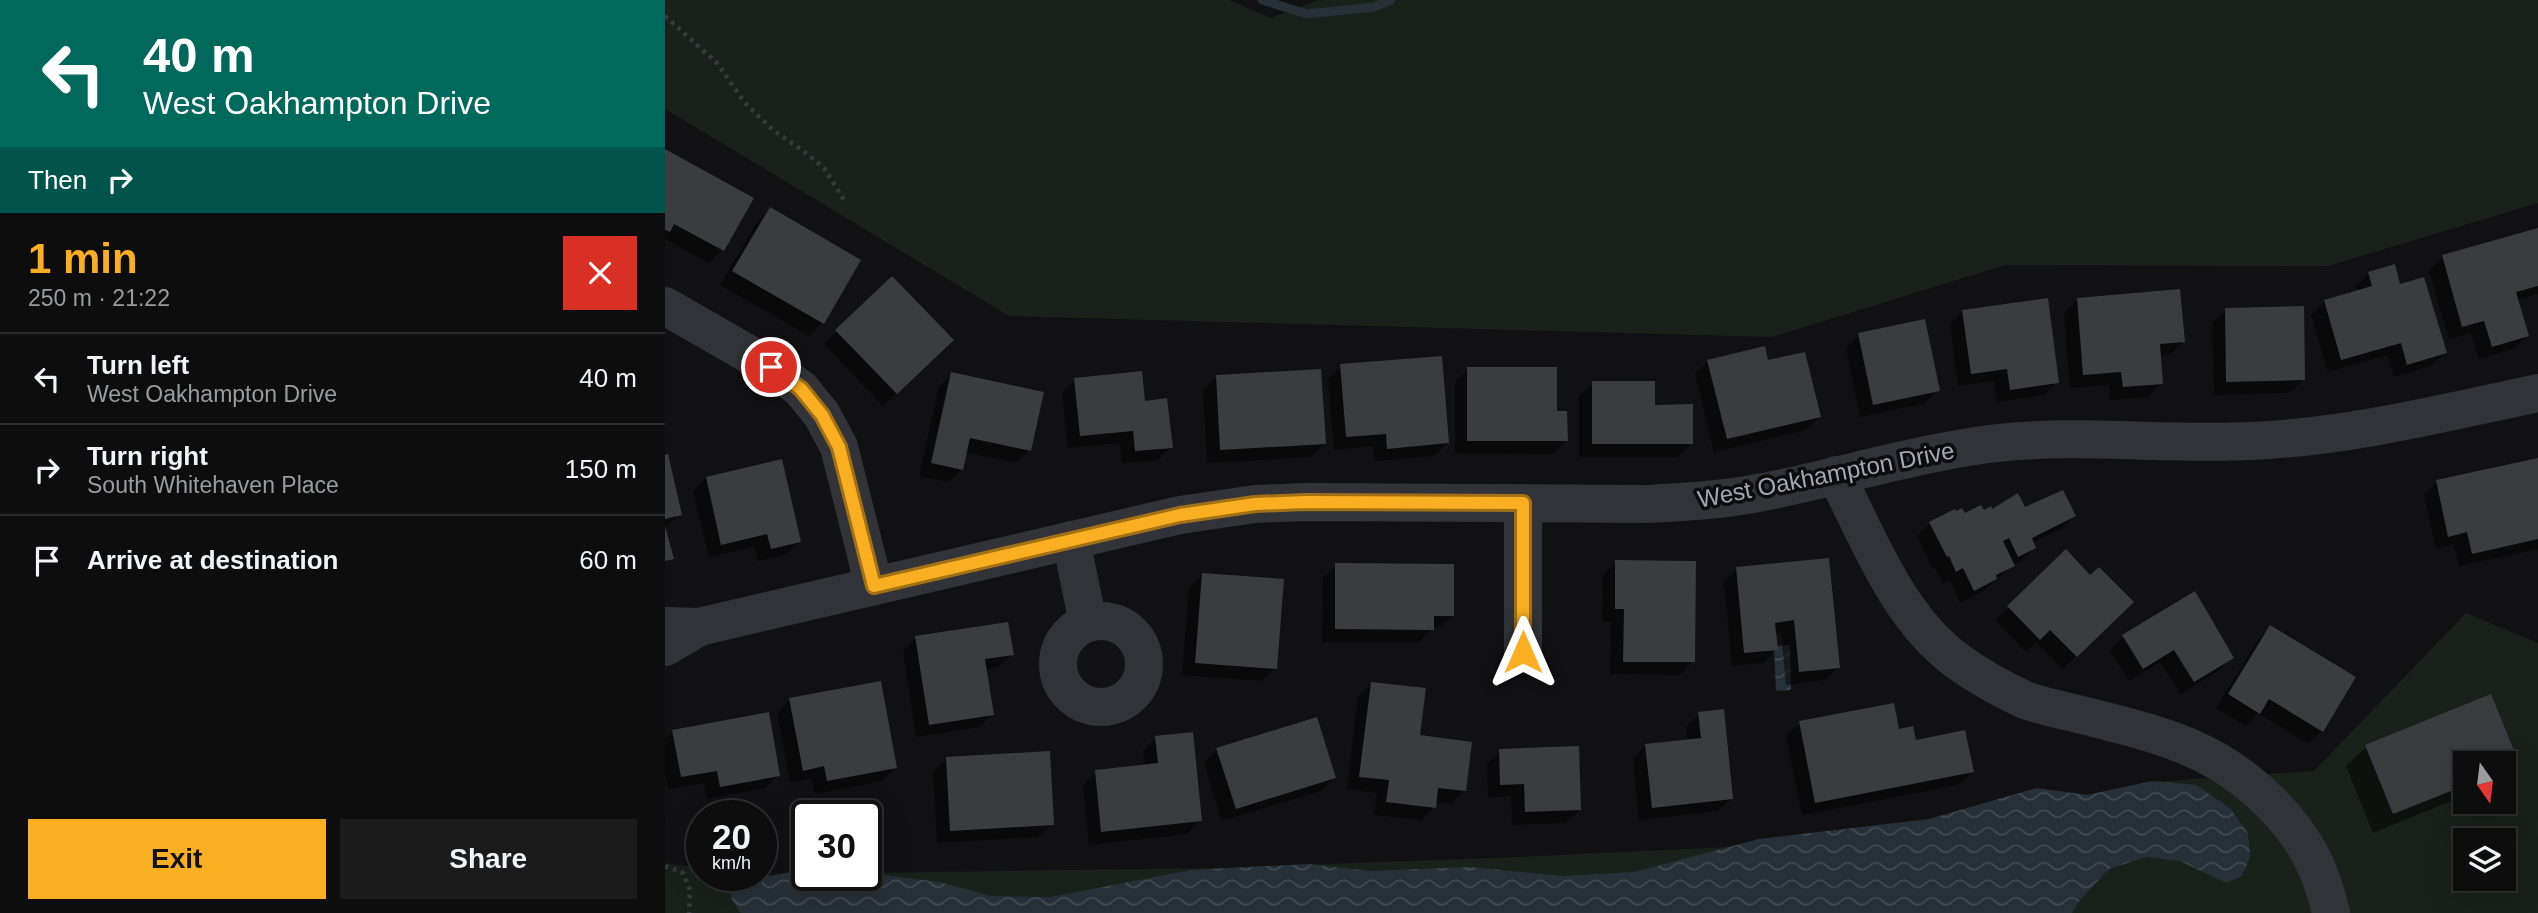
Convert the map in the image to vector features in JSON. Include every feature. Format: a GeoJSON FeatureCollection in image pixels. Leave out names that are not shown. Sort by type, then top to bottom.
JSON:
{"type":"FeatureCollection","features":[{"type":"Feature","properties":{"kind":"street"},"geometry":{"type":"LineString","coordinates":[[665,306],[771,367],[801,389],[822,415],[839,447],[874,586]]}},
{"type":"Feature","properties":{"kind":"street","name":"West Oakhampton Drive"},"geometry":{"type":"LineString","coordinates":[[665,647],[682,626],[874,586],[1180,515],[1255,504],[1648,504],[1698,501],[1757,493],[1931,452],[2000,443],[2249,442],[2311,438],[2363,430],[2538,393]]}},
{"type":"Feature","properties":{"kind":"street"},"geometry":{"type":"LineString","coordinates":[[1836,475],[1900,599],[1922,628],[1954,658],[1989,683],[2028,701],[2188,745],[2226,765],[2256,788],[2286,818],[2309,850],[2324,883],[2331,913]]}},
{"type":"Feature","properties":{"kind":"street"},"geometry":{"type":"LineString","coordinates":[[1523,503],[1523,652]]}},
{"type":"Feature","properties":{"kind":"street"},"geometry":{"type":"LineString","coordinates":[[1071,540],[1088,623]]}},
{"type":"Feature","properties":{"kind":"path"},"geometry":{"type":"LineString","coordinates":[[665,16],[717,63],[744,103],[773,130],[824,168],[844,200]]}},
{"type":"Feature","properties":{"kind":"path"},"geometry":{"type":"LineString","coordinates":[[665,866],[683,873],[690,890],[689,913]]}},
{"type":"Feature","properties":{"kind":"shaded area"},"geometry":{"type":"Polygon","coordinates":[[[665,0],[1229,0],[1271,18],[1318,0],[2538,0],[2538,203],[2328,266],[2005,265],[1772,337],[1009,316],[665,109],[665,0]]]}},
{"type":"Feature","properties":{"kind":"shaded area"},"geometry":{"type":"Polygon","coordinates":[[[2466,613],[2538,643],[2538,913],[665,913],[665,863],[686,866],[686,891],[777,891],[777,875],[791,875],[791,891],[882,891],[882,873],[1214,868],[1814,843],[2163,781],[2314,771],[2466,613]]]}},
{"type":"Feature","properties":{"kind":"water"},"geometry":{"type":"Polygon","coordinates":[[[1790,645],[1791,690],[1776,691],[1774,646],[1790,645]]]}},
{"type":"Feature","properties":{"kind":"water"},"geometry":{"type":"Polygon","coordinates":[[[2152,781],[2196,785],[2230,808],[2248,833],[2250,857],[2242,876],[2226,883],[2180,861],[2146,857],[2109,869],[2080,900],[2072,913],[741,913],[732,900],[730,891],[777,891],[777,875],[791,872],[791,891],[882,891],[882,875],[940,882],[991,896],[1051,897],[1191,870],[1308,864],[1370,871],[1470,867],[1562,876],[1634,872],[1759,839],[1929,819],[2037,788],[2087,795],[2152,781]]]}},
{"type":"Feature","properties":{"kind":"building"},"geometry":{"type":"Polygon","coordinates":[[[665,149],[754,198],[724,251],[674,224],[670,232],[665,230],[665,149]]]}},
{"type":"Feature","properties":{"kind":"building"},"geometry":{"type":"Polygon","coordinates":[[[770,207],[861,260],[824,324],[732,271],[770,207]]]}},
{"type":"Feature","properties":{"kind":"building"},"geometry":{"type":"Polygon","coordinates":[[[2538,228],[2538,286],[2516,292],[2529,336],[2492,347],[2484,321],[2462,327],[2442,255],[2538,228]]]}},
{"type":"Feature","properties":{"kind":"building"},"geometry":{"type":"Polygon","coordinates":[[[2395,264],[2400,284],[2424,277],[2447,353],[2407,365],[2401,343],[2341,360],[2324,300],[2372,286],[2368,272],[2395,264]]]}},
{"type":"Feature","properties":{"kind":"building"},"geometry":{"type":"Polygon","coordinates":[[[892,276],[954,340],[897,394],[835,330],[892,276]]]}},
{"type":"Feature","properties":{"kind":"building"},"geometry":{"type":"Polygon","coordinates":[[[2180,289],[2185,342],[2160,344],[2163,384],[2123,387],[2121,372],[2083,375],[2077,298],[2180,289]]]}},
{"type":"Feature","properties":{"kind":"building"},"geometry":{"type":"Polygon","coordinates":[[[2048,298],[2059,383],[2010,390],[2007,369],[1971,374],[1962,310],[2048,298]]]}},
{"type":"Feature","properties":{"kind":"building"},"geometry":{"type":"Polygon","coordinates":[[[2304,306],[2305,380],[2226,382],[2225,308],[2304,306]]]}},
{"type":"Feature","properties":{"kind":"building"},"geometry":{"type":"Polygon","coordinates":[[[1925,319],[1940,391],[1873,405],[1858,333],[1925,319]]]}},
{"type":"Feature","properties":{"kind":"building"},"geometry":{"type":"Polygon","coordinates":[[[1765,346],[1768,360],[1805,352],[1821,417],[1727,439],[1707,360],[1765,346]]]}},
{"type":"Feature","properties":{"kind":"building"},"geometry":{"type":"Polygon","coordinates":[[[1442,356],[1449,443],[1387,449],[1386,434],[1346,437],[1340,364],[1442,356]]]}},
{"type":"Feature","properties":{"kind":"building"},"geometry":{"type":"Polygon","coordinates":[[[1467,367],[1557,367],[1557,411],[1567,411],[1568,441],[1467,441],[1467,367]]]}},
{"type":"Feature","properties":{"kind":"building"},"geometry":{"type":"Polygon","coordinates":[[[1321,369],[1326,444],[1220,450],[1216,375],[1321,369]]]}},
{"type":"Feature","properties":{"kind":"building"},"geometry":{"type":"Polygon","coordinates":[[[1142,371],[1145,401],[1167,398],[1173,448],[1135,451],[1133,431],[1080,436],[1074,378],[1142,371]]]}},
{"type":"Feature","properties":{"kind":"building"},"geometry":{"type":"Polygon","coordinates":[[[951,372],[1044,392],[1031,451],[970,438],[963,470],[931,463],[951,372]]]}},
{"type":"Feature","properties":{"kind":"building"},"geometry":{"type":"Polygon","coordinates":[[[1592,381],[1655,381],[1655,405],[1693,404],[1693,444],[1592,444],[1592,381]]]}},
{"type":"Feature","properties":{"kind":"building"},"geometry":{"type":"Polygon","coordinates":[[[668,454],[682,515],[665,519],[665,455],[668,454]]]}},
{"type":"Feature","properties":{"kind":"building"},"geometry":{"type":"Polygon","coordinates":[[[2538,458],[2538,539],[2472,554],[2467,532],[2448,537],[2436,480],[2538,458]]]}},
{"type":"Feature","properties":{"kind":"building"},"geometry":{"type":"Polygon","coordinates":[[[782,459],[801,542],[771,549],[767,534],[721,545],[706,477],[782,459]]]}},
{"type":"Feature","properties":{"kind":"building"},"geometry":{"type":"Polygon","coordinates":[[[2063,490],[2076,516],[2032,538],[2036,548],[2018,557],[2009,538],[2003,541],[2015,566],[1996,575],[1997,579],[1974,591],[1963,568],[1956,572],[1929,522],[1955,509],[1956,511],[1962,508],[1965,513],[1981,505],[1984,510],[1991,506],[1992,509],[2018,493],[2025,507],[2063,490]]]}},
{"type":"Feature","properties":{"kind":"building"},"geometry":{"type":"Polygon","coordinates":[[[665,526],[674,559],[665,561],[665,526]]]}},
{"type":"Feature","properties":{"kind":"building"},"geometry":{"type":"Polygon","coordinates":[[[2066,549],[2090,575],[2099,567],[2134,602],[2077,657],[2050,630],[2040,640],[2007,606],[2066,549]]]}},
{"type":"Feature","properties":{"kind":"building"},"geometry":{"type":"Polygon","coordinates":[[[1829,558],[1840,668],[1799,672],[1794,620],[1775,623],[1778,650],[1744,653],[1736,567],[1829,558]]]}},
{"type":"Feature","properties":{"kind":"building"},"geometry":{"type":"Polygon","coordinates":[[[1615,560],[1696,561],[1695,662],[1623,662],[1624,609],[1615,609],[1615,560]]]}},
{"type":"Feature","properties":{"kind":"building"},"geometry":{"type":"Polygon","coordinates":[[[1335,563],[1454,564],[1454,616],[1434,616],[1434,630],[1335,629],[1335,563]]]}},
{"type":"Feature","properties":{"kind":"building"},"geometry":{"type":"Polygon","coordinates":[[[1202,573],[1284,579],[1277,669],[1195,663],[1202,573]]]}},
{"type":"Feature","properties":{"kind":"building"},"geometry":{"type":"Polygon","coordinates":[[[2195,591],[2234,658],[2194,682],[2174,650],[2143,669],[2122,635],[2195,591]]]}},
{"type":"Feature","properties":{"kind":"building"},"geometry":{"type":"Polygon","coordinates":[[[1008,622],[1014,655],[985,659],[994,715],[929,725],[915,636],[1008,622]]]}},
{"type":"Feature","properties":{"kind":"building"},"geometry":{"type":"Polygon","coordinates":[[[2270,625],[2356,677],[2323,732],[2269,699],[2260,714],[2228,694],[2270,625]]]}},
{"type":"Feature","properties":{"kind":"building"},"geometry":{"type":"Polygon","coordinates":[[[881,681],[897,768],[827,781],[824,766],[803,771],[789,698],[881,681]]]}},
{"type":"Feature","properties":{"kind":"building"},"geometry":{"type":"Polygon","coordinates":[[[1371,682],[1426,688],[1420,735],[1472,742],[1466,791],[1438,788],[1436,808],[1386,802],[1389,780],[1359,777],[1371,682]]]}},
{"type":"Feature","properties":{"kind":"building"},"geometry":{"type":"Polygon","coordinates":[[[2491,694],[2514,751],[2453,751],[2453,790],[2393,814],[2365,745],[2491,694]]]}},
{"type":"Feature","properties":{"kind":"building"},"geometry":{"type":"Polygon","coordinates":[[[1894,703],[1899,729],[1913,726],[1916,740],[1965,730],[1974,772],[1815,803],[1799,721],[1894,703]]]}},
{"type":"Feature","properties":{"kind":"building"},"geometry":{"type":"Polygon","coordinates":[[[1724,709],[1733,799],[1652,808],[1645,744],[1701,738],[1698,712],[1724,709]]]}},
{"type":"Feature","properties":{"kind":"building"},"geometry":{"type":"Polygon","coordinates":[[[769,712],[780,776],[720,787],[717,771],[681,777],[672,730],[769,712]]]}},
{"type":"Feature","properties":{"kind":"building"},"geometry":{"type":"Polygon","coordinates":[[[1317,717],[1336,778],[1236,809],[1216,748],[1317,717]]]}},
{"type":"Feature","properties":{"kind":"building"},"geometry":{"type":"Polygon","coordinates":[[[1193,732],[1202,821],[1101,832],[1095,770],[1158,763],[1155,736],[1193,732]]]}},
{"type":"Feature","properties":{"kind":"building"},"geometry":{"type":"Polygon","coordinates":[[[1579,746],[1581,810],[1525,812],[1524,784],[1500,785],[1499,749],[1579,746]]]}},
{"type":"Feature","properties":{"kind":"building"},"geometry":{"type":"Polygon","coordinates":[[[1050,751],[1054,825],[950,831],[946,757],[1050,751]]]}},
{"type":"Feature","properties":{"kind":"waterway"},"geometry":{"type":"LineString","coordinates":[[1262,0],[1307,14],[1374,7],[1391,0]]}},
{"type":"Feature","properties":{"kind":"route"},"geometry":{"type":"LineString","coordinates":[[771,367],[801,389],[822,415],[839,447],[874,586],[1180,515],[1255,504],[1523,503],[1523,652]]}}]}
